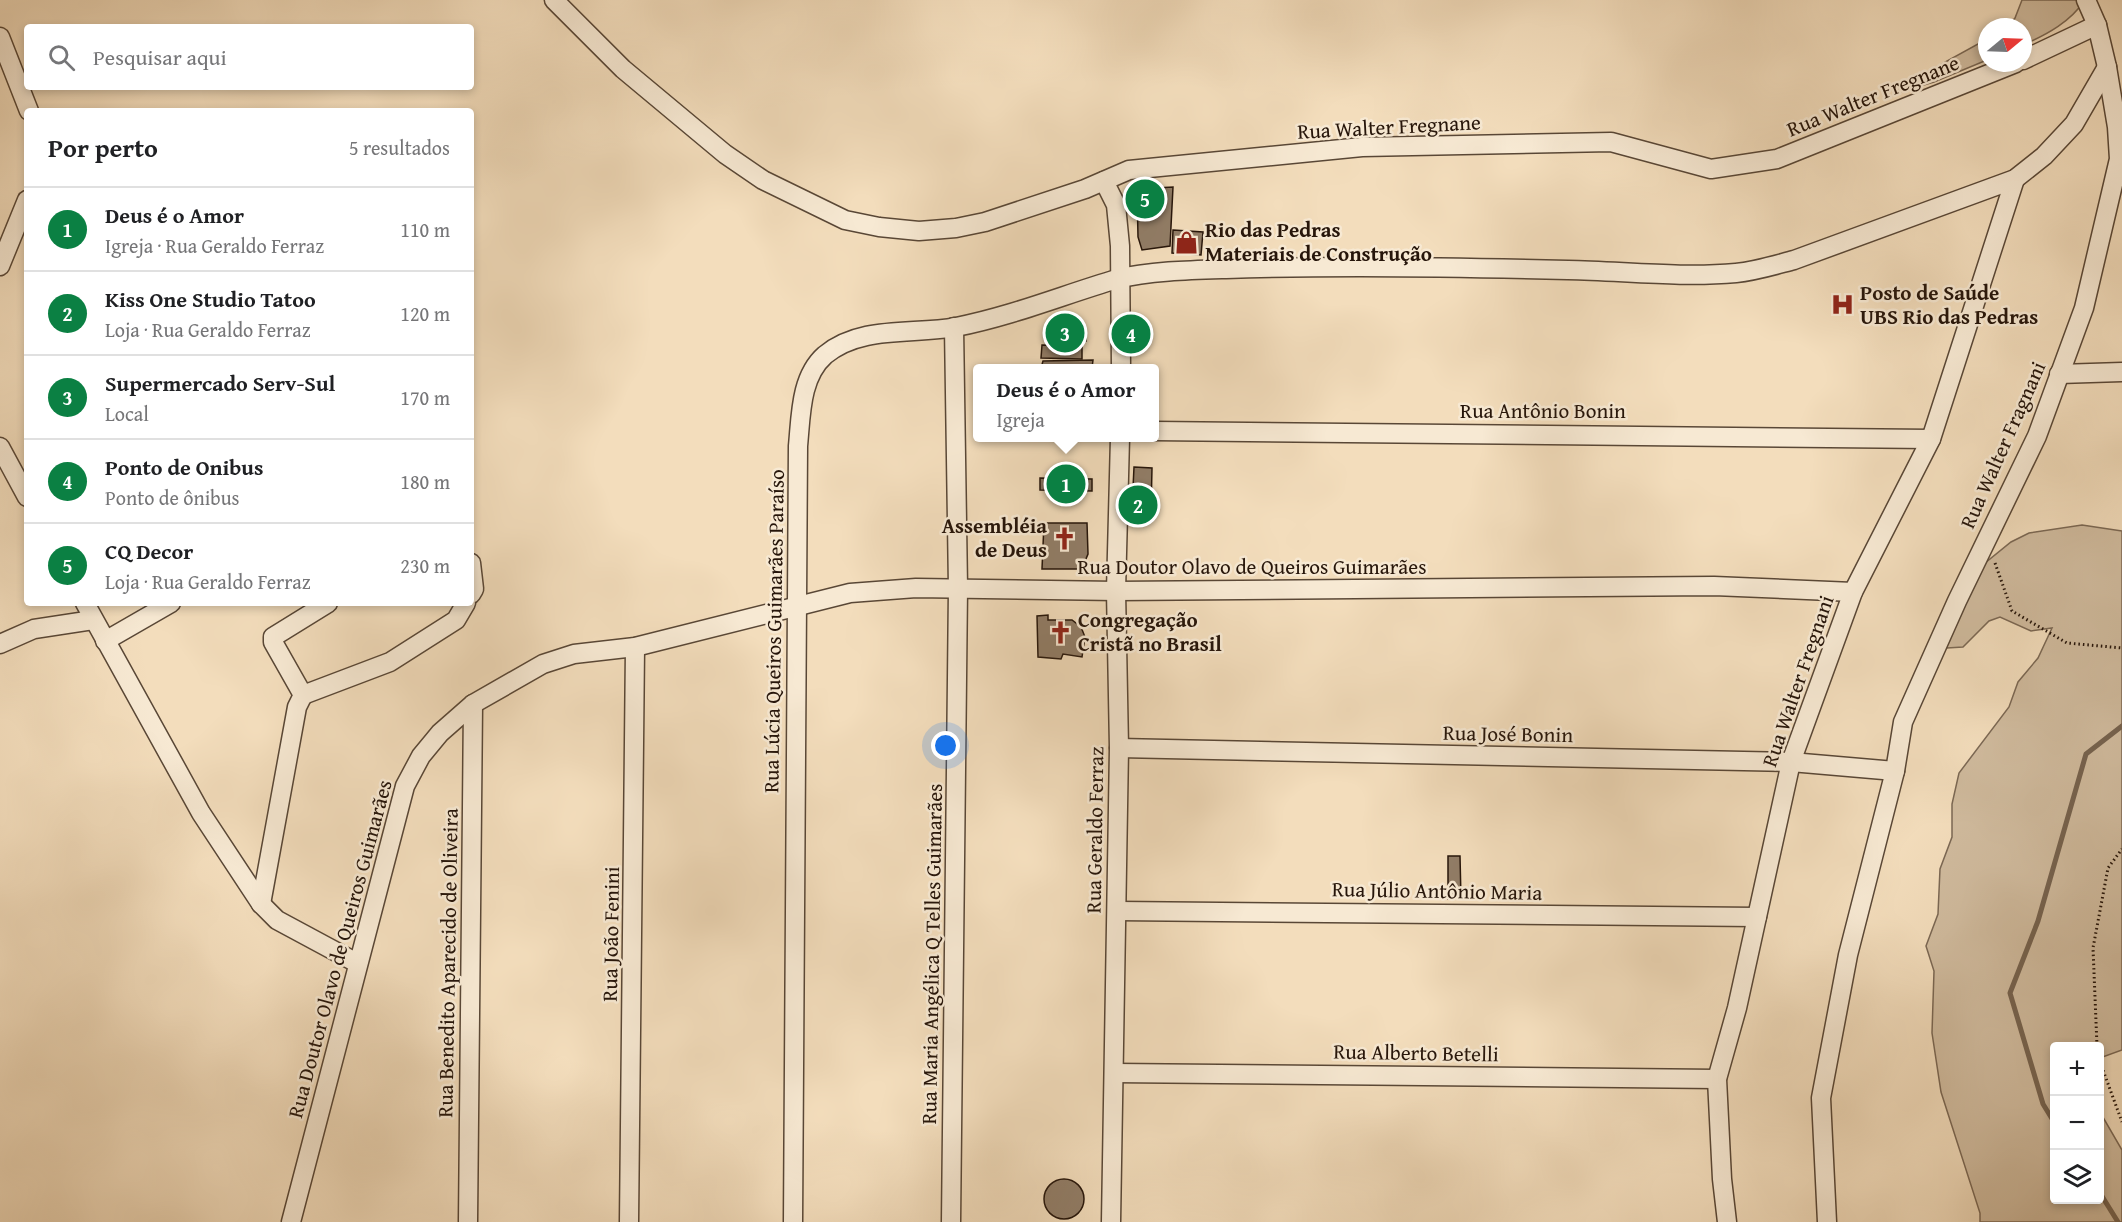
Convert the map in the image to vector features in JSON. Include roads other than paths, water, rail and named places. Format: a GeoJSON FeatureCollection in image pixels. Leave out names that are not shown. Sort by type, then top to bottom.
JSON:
{"type":"FeatureCollection","features":[{"type":"Feature","properties":{"kind":"street","name":"Rua Walter Fregnane"},"geometry":{"type":"LineString","coordinates":[[554,0],[623,69],[725,154],[763,180],[845,219],[879,227],[920,231],[956,228],[985,222],[1104,181],[1129,170],[1362,147],[1611,142],[1711,169],[1777,159],[1994,72]]}},
{"type":"Feature","properties":{"kind":"street","name":"Rua Walter Fragnani"},"geometry":{"type":"LineString","coordinates":[[1895,771],[1904,722],[1987,538],[2037,436],[2084,308],[2119,159],[2117,96],[2097,25],[2086,0]]}},
{"type":"Feature","properties":{"kind":"street"},"geometry":{"type":"LineString","coordinates":[[2032,56],[2097,25]]}},
{"type":"Feature","properties":{"kind":"street"},"geometry":{"type":"LineString","coordinates":[[0,37],[28,108]]}},
{"type":"Feature","properties":{"kind":"street"},"geometry":{"type":"LineString","coordinates":[[2015,179],[2044,156],[2074,124],[2107,66]]}},
{"type":"Feature","properties":{"kind":"street","name":"Rua Lúcia Queiros Guimarães Paraíso"},"geometry":{"type":"LineString","coordinates":[[793,1222],[798,446],[802,400],[811,372],[825,356],[856,339],[879,334],[954,327],[1026,310],[1120,278],[1226,269],[1355,268],[1736,273],[1794,260],[2015,179]]}},
{"type":"Feature","properties":{"kind":"street","name":"Rua Walter Fregnani"},"geometry":{"type":"LineString","coordinates":[[1727,1222],[1722,1179],[1717,1079],[1737,1008],[1791,762],[1853,592],[1931,439],[2015,179]]}},
{"type":"Feature","properties":{"kind":"street"},"geometry":{"type":"LineString","coordinates":[[1104,181],[1116,205],[1121,364]]}},
{"type":"Feature","properties":{"kind":"street"},"geometry":{"type":"LineString","coordinates":[[0,266],[24,207]]}},
{"type":"Feature","properties":{"kind":"street","name":"Rua Maria Angélica Q Telles Guimarães"},"geometry":{"type":"LineString","coordinates":[[951,1222],[958,588],[954,327]]}},
{"type":"Feature","properties":{"kind":"street"},"geometry":{"type":"LineString","coordinates":[[2059,374],[2122,372]]}},
{"type":"Feature","properties":{"kind":"street","name":"Rua Antônio Bonin"},"geometry":{"type":"LineString","coordinates":[[1159,431],[1931,439]]}},
{"type":"Feature","properties":{"kind":"street","name":"Rua Geraldo Ferraz"},"geometry":{"type":"LineString","coordinates":[[1111,1222],[1119,748],[1116,591],[1120,442]]}},
{"type":"Feature","properties":{"kind":"street"},"geometry":{"type":"LineString","coordinates":[[0,447],[24,491]]}},
{"type":"Feature","properties":{"kind":"street","name":"Rua Doutor Olavo de Queiros Guimarães"},"geometry":{"type":"LineString","coordinates":[[291,1222],[405,786],[421,756],[440,733],[473,704],[543,664],[574,654],[635,646],[850,593],[958,588],[1116,591],[1714,586],[1853,592]]}},
{"type":"Feature","properties":{"kind":"street"},"geometry":{"type":"LineString","coordinates":[[86,606],[201,813],[261,904],[277,920],[298,933],[357,963]]}},
{"type":"Feature","properties":{"kind":"street"},"geometry":{"type":"LineString","coordinates":[[105,641],[166,606]]}},
{"type":"Feature","properties":{"kind":"street"},"geometry":{"type":"LineString","coordinates":[[303,695],[273,642],[273,637],[323,606]]}},
{"type":"Feature","properties":{"kind":"street"},"geometry":{"type":"LineString","coordinates":[[261,904],[297,707],[303,695],[390,662],[456,620],[464,606]]}},
{"type":"Feature","properties":{"kind":"street"},"geometry":{"type":"LineString","coordinates":[[0,644],[34,629],[93,620]]}},
{"type":"Feature","properties":{"kind":"street","name":"Rua João Fenini"},"geometry":{"type":"LineString","coordinates":[[629,1222],[635,646]]}},
{"type":"Feature","properties":{"kind":"street","name":"Rua Benedito Aparecido de Oliveira"},"geometry":{"type":"LineString","coordinates":[[468,1222],[473,704]]}},
{"type":"Feature","properties":{"kind":"street","name":"Rua José Bonin"},"geometry":{"type":"LineString","coordinates":[[1119,748],[1791,762],[1895,771]]}},
{"type":"Feature","properties":{"kind":"street"},"geometry":{"type":"LineString","coordinates":[[1827,1222],[1821,1098],[1848,955],[1895,771]]}},
{"type":"Feature","properties":{"kind":"street","name":"Rua Júlio Antônio Maria"},"geometry":{"type":"LineString","coordinates":[[1117,911],[1757,917]]}},
{"type":"Feature","properties":{"kind":"street","name":"Rua Alberto Betelli"},"geometry":{"type":"LineString","coordinates":[[1114,1073],[1717,1079]]}},
{"type":"Feature","properties":{"kind":"waterway"},"geometry":{"type":"LineString","coordinates":[[2050,1115],[2043,1104],[2010,993],[2038,921],[2086,754],[2122,726]]}},
{"type":"Feature","properties":{"kind":"waterway"},"geometry":{"type":"LineString","coordinates":[[2104,1199],[2118,1222]]}},
{"type":"Feature","properties":{"kind":"place","name":"CQ Decor"},"geometry":{"type":"Point","coordinates":[1145,199]}},
{"type":"Feature","properties":{"kind":"place","name":"Rio das Pedras Materiais de Construção"},"geometry":{"type":"Point","coordinates":[1187,242]}},
{"type":"Feature","properties":{"kind":"place","name":"Posto de Saúde UBS Rio das Pedras"},"geometry":{"type":"Point","coordinates":[1842,305]}},
{"type":"Feature","properties":{"kind":"place","name":"Supermercado Serv-Sul"},"geometry":{"type":"Point","coordinates":[1065,333]}},
{"type":"Feature","properties":{"kind":"place","name":"Ponto de Onibus"},"geometry":{"type":"Point","coordinates":[1131,334]}},
{"type":"Feature","properties":{"kind":"place","name":"Deus é o Amor"},"geometry":{"type":"Point","coordinates":[1066,484]}},
{"type":"Feature","properties":{"kind":"place","name":"Kiss One Studio Tatoo"},"geometry":{"type":"Point","coordinates":[1138,505]}},
{"type":"Feature","properties":{"kind":"place","name":"Assembléia de Deus"},"geometry":{"type":"Point","coordinates":[1065,538]}},
{"type":"Feature","properties":{"kind":"place","name":"Congregação Cristã no Brasil"},"geometry":{"type":"Point","coordinates":[1060,632]}}]}
